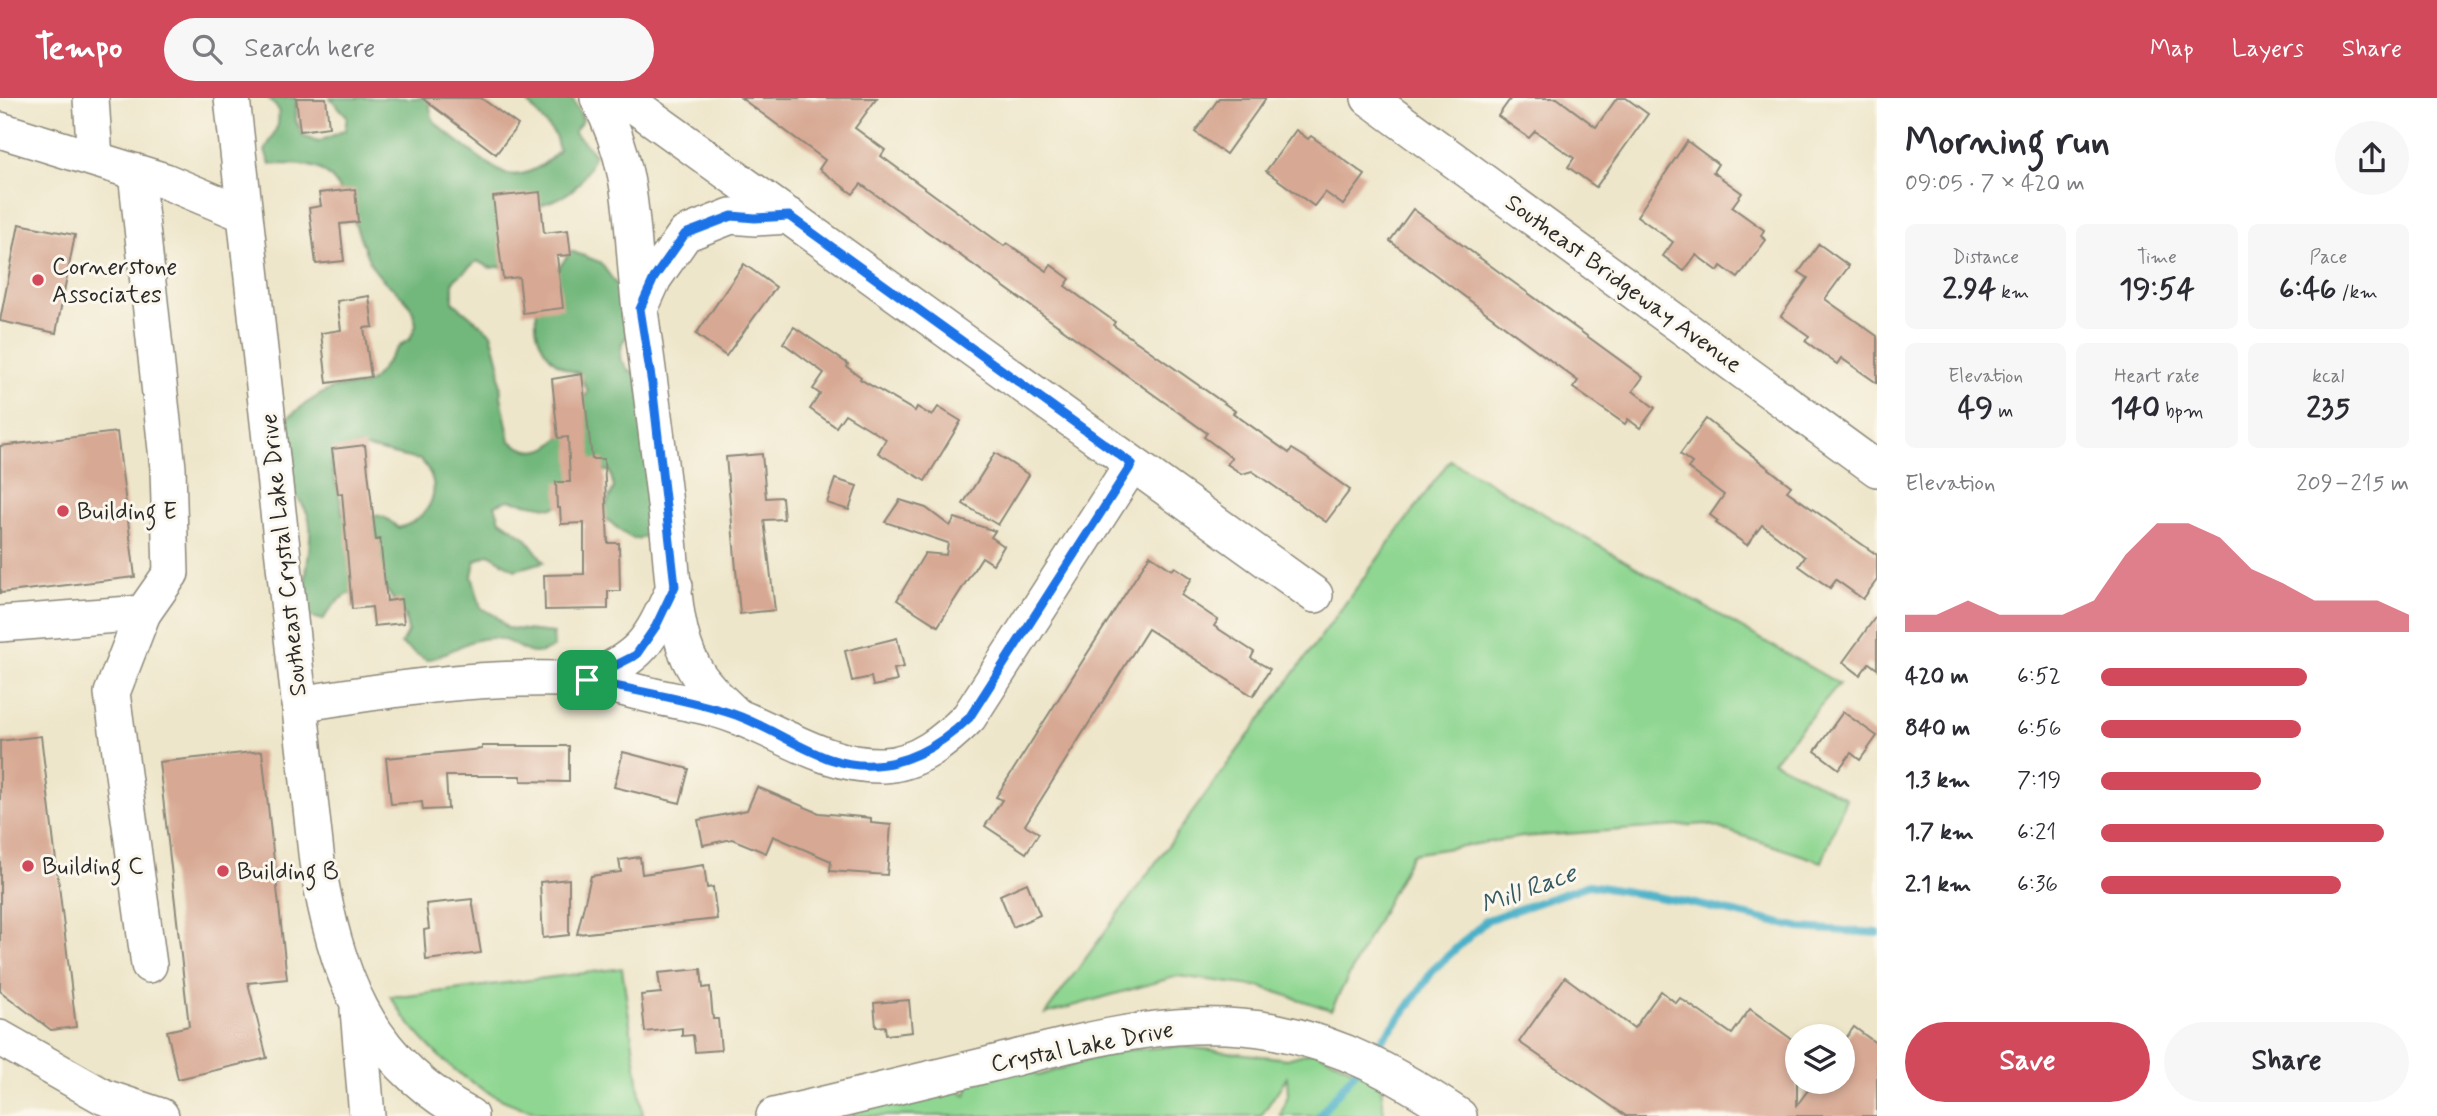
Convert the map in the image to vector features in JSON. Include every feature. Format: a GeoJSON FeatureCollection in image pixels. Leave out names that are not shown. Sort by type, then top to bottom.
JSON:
{"type":"FeatureCollection","features":[{"type":"Feature","properties":{"kind":"street"},"geometry":{"type":"LineString","coordinates":[[91,98],[95,159]]}},
{"type":"Feature","properties":{"kind":"street","name":"Southeast Crystal Lake Drive"},"geometry":{"type":"LineString","coordinates":[[232,98],[317,862],[329,932],[358,1007]]}},
{"type":"Feature","properties":{"kind":"street"},"geometry":{"type":"LineString","coordinates":[[598,98],[618,138],[629,181],[640,309],[652,384],[675,586],[674,604],[692,666],[716,697],[735,715]]}},
{"type":"Feature","properties":{"kind":"street"},"geometry":{"type":"LineString","coordinates":[[624,98],[1315,595]]}},
{"type":"Feature","properties":{"kind":"street","name":"Southeast Bridgeway Avenue"},"geometry":{"type":"LineString","coordinates":[[1370,98],[1877,469]]}},
{"type":"Feature","properties":{"kind":"street"},"geometry":{"type":"LineString","coordinates":[[0,130],[136,172],[244,214]]}},
{"type":"Feature","properties":{"kind":"street"},"geometry":{"type":"LineString","coordinates":[[136,172],[168,468],[171,573],[142,613],[111,693],[149,965]]}},
{"type":"Feature","properties":{"kind":"street"},"geometry":{"type":"LineString","coordinates":[[640,309],[654,278],[685,234],[732,216],[789,216]]}},
{"type":"Feature","properties":{"kind":"street"},"geometry":{"type":"LineString","coordinates":[[299,704],[355,694],[493,681],[587,680],[735,715],[829,759],[852,764],[885,765],[927,752],[947,739],[969,718],[1132,464]]}},
{"type":"Feature","properties":{"kind":"street"},"geometry":{"type":"LineString","coordinates":[[587,680],[636,655],[656,626],[675,586]]}},
{"type":"Feature","properties":{"kind":"street"},"geometry":{"type":"LineString","coordinates":[[0,624],[142,613]]}},
{"type":"Feature","properties":{"kind":"street"},"geometry":{"type":"LineString","coordinates":[[358,1007],[367,1116]]}},
{"type":"Feature","properties":{"kind":"street"},"geometry":{"type":"LineString","coordinates":[[358,1007],[393,1057],[427,1088],[470,1116]]}},
{"type":"Feature","properties":{"kind":"street","name":"Crystal Lake Drive"},"geometry":{"type":"LineString","coordinates":[[774,1116],[1091,1039],[1151,1028],[1191,1025],[1272,1031],[1341,1049],[1388,1071],[1460,1116]]}},
{"type":"Feature","properties":{"kind":"street"},"geometry":{"type":"LineString","coordinates":[[0,1038],[104,1097],[161,1116]]}},
{"type":"Feature","properties":{"kind":"green space"},"geometry":{"type":"Polygon","coordinates":[[[268,98],[296,98],[296,121],[303,136],[318,142],[345,130],[347,116],[330,98],[429,98],[432,117],[437,124],[501,172],[514,175],[536,169],[559,150],[555,135],[524,98],[572,98],[583,120],[574,132],[595,154],[581,181],[566,194],[520,214],[504,266],[490,268],[477,261],[453,281],[453,302],[491,333],[499,363],[501,396],[510,441],[525,449],[537,451],[558,439],[588,391],[579,373],[559,365],[551,358],[539,340],[537,330],[538,307],[544,292],[571,251],[600,262],[641,318],[622,343],[620,358],[628,370],[643,376],[670,521],[641,538],[634,539],[621,532],[602,515],[614,487],[610,472],[596,468],[565,500],[553,508],[508,500],[495,505],[500,520],[526,538],[544,562],[515,570],[489,554],[475,561],[472,576],[481,608],[496,616],[507,628],[553,633],[554,647],[535,653],[502,639],[484,638],[426,660],[401,644],[408,631],[405,616],[385,588],[366,589],[349,594],[334,605],[323,620],[309,616],[305,582],[310,537],[309,518],[284,474],[278,446],[279,431],[295,412],[323,393],[338,387],[370,382],[398,348],[410,339],[416,325],[404,298],[378,275],[372,266],[350,210],[335,182],[313,167],[270,164],[265,151],[278,125],[279,110],[268,98]],[[356,446],[331,460],[342,514],[359,521],[370,516],[380,516],[398,528],[419,517],[431,501],[433,491],[433,481],[421,460],[356,446]]]}},
{"type":"Feature","properties":{"kind":"green space"},"geometry":{"type":"Polygon","coordinates":[[[1450,460],[1839,684],[1773,761],[1846,798],[1822,862],[1707,824],[1522,837],[1412,854],[1331,1010],[1261,987],[1178,976],[1045,1014],[1450,460]]]}},
{"type":"Feature","properties":{"kind":"green space"},"geometry":{"type":"Polygon","coordinates":[[[622,968],[643,1116],[551,1115],[502,1099],[479,1087],[439,1056],[404,1017],[390,996],[407,996],[622,968]]]}},
{"type":"Feature","properties":{"kind":"green space"},"geometry":{"type":"Polygon","coordinates":[[[1178,1046],[1287,1059],[1315,1051],[1381,1083],[1384,1116],[1280,1116],[1288,1095],[1287,1077],[1261,1116],[821,1116],[929,1069],[966,1095],[975,1061],[1005,1052],[1038,1076],[1116,1051],[1178,1046]]]}},
{"type":"Feature","properties":{"kind":"building"},"geometry":{"type":"Polygon","coordinates":[[[296,98],[326,98],[329,127],[300,131],[296,98]]]}},
{"type":"Feature","properties":{"kind":"building"},"geometry":{"type":"Polygon","coordinates":[[[422,98],[481,98],[518,125],[496,154],[422,98]]]}},
{"type":"Feature","properties":{"kind":"building"},"geometry":{"type":"Polygon","coordinates":[[[741,98],[877,98],[855,128],[885,150],[881,156],[1004,246],[1007,243],[1047,271],[1051,265],[1070,279],[1065,286],[1115,322],[1113,325],[1235,411],[1233,413],[1289,453],[1292,449],[1350,490],[1326,522],[1252,471],[1242,474],[1227,464],[1232,458],[1204,437],[1207,433],[861,184],[853,194],[819,169],[825,160],[741,98]]]}},
{"type":"Feature","properties":{"kind":"building"},"geometry":{"type":"Polygon","coordinates":[[[1219,98],[1266,98],[1226,154],[1195,132],[1219,98]]]}},
{"type":"Feature","properties":{"kind":"building"},"geometry":{"type":"Polygon","coordinates":[[[1511,98],[1557,98],[1596,127],[1617,98],[1626,98],[1648,114],[1596,187],[1568,167],[1574,158],[1535,131],[1529,138],[1498,116],[1511,98]]]}},
{"type":"Feature","properties":{"kind":"building"},"geometry":{"type":"Polygon","coordinates":[[[1296,130],[1308,139],[1311,136],[1365,175],[1343,205],[1325,192],[1314,206],[1266,171],[1296,130]]]}},
{"type":"Feature","properties":{"kind":"building"},"geometry":{"type":"Polygon","coordinates":[[[1687,141],[1718,164],[1713,172],[1742,193],[1732,207],[1764,230],[1761,236],[1766,240],[1738,278],[1721,266],[1718,271],[1696,255],[1684,271],[1663,256],[1673,242],[1637,216],[1687,141]]]}},
{"type":"Feature","properties":{"kind":"building"},"geometry":{"type":"Polygon","coordinates":[[[355,189],[358,222],[340,224],[344,261],[316,264],[309,208],[321,206],[319,193],[355,189]]]}},
{"type":"Feature","properties":{"kind":"building"},"geometry":{"type":"Polygon","coordinates":[[[540,192],[544,233],[568,230],[571,255],[557,256],[563,308],[523,313],[519,277],[503,279],[493,197],[540,192]]]}},
{"type":"Feature","properties":{"kind":"building"},"geometry":{"type":"Polygon","coordinates":[[[1413,209],[1643,377],[1633,391],[1655,408],[1640,428],[1628,419],[1625,424],[1573,388],[1578,381],[1390,241],[1413,209]]]}},
{"type":"Feature","properties":{"kind":"building"},"geometry":{"type":"Polygon","coordinates":[[[19,224],[75,235],[56,333],[0,321],[19,224]]]}},
{"type":"Feature","properties":{"kind":"building"},"geometry":{"type":"Polygon","coordinates":[[[1819,244],[1849,266],[1825,299],[1877,336],[1877,383],[1841,358],[1837,364],[1805,341],[1809,336],[1781,316],[1808,278],[1799,272],[1819,244]]]}},
{"type":"Feature","properties":{"kind":"building"},"geometry":{"type":"Polygon","coordinates":[[[744,264],[776,287],[726,356],[696,334],[744,264]]]}},
{"type":"Feature","properties":{"kind":"building"},"geometry":{"type":"Polygon","coordinates":[[[369,296],[373,327],[364,328],[371,377],[327,383],[321,333],[341,330],[337,301],[369,296]]]}},
{"type":"Feature","properties":{"kind":"building"},"geometry":{"type":"Polygon","coordinates":[[[794,327],[848,364],[847,367],[861,377],[860,379],[915,411],[917,407],[932,416],[938,407],[961,421],[925,481],[878,453],[886,439],[845,414],[836,427],[810,409],[820,394],[813,389],[824,373],[783,343],[794,327]]]}},
{"type":"Feature","properties":{"kind":"building"},"geometry":{"type":"Polygon","coordinates":[[[582,374],[592,459],[604,459],[608,543],[619,543],[620,591],[608,591],[608,609],[545,610],[544,575],[584,574],[584,523],[561,524],[560,508],[557,508],[556,482],[570,482],[568,437],[558,438],[552,379],[582,374]]]}},
{"type":"Feature","properties":{"kind":"building"},"geometry":{"type":"Polygon","coordinates":[[[1706,419],[1791,486],[1787,491],[1877,555],[1877,580],[1863,599],[1836,580],[1830,588],[1799,566],[1805,557],[1762,525],[1747,545],[1716,523],[1718,521],[1710,515],[1724,495],[1688,468],[1692,463],[1680,454],[1706,419]]]}},
{"type":"Feature","properties":{"kind":"building","name":"Building E"},"geometry":{"type":"Polygon","coordinates":[[[117,432],[135,577],[0,593],[0,446],[117,432]]]}},
{"type":"Feature","properties":{"kind":"building"},"geometry":{"type":"Polygon","coordinates":[[[365,445],[376,540],[380,539],[387,601],[401,599],[404,623],[374,626],[372,607],[352,609],[342,493],[338,494],[332,449],[365,445]]]}},
{"type":"Feature","properties":{"kind":"building"},"geometry":{"type":"Polygon","coordinates":[[[995,453],[1029,475],[998,525],[963,504],[995,453]]]}},
{"type":"Feature","properties":{"kind":"building"},"geometry":{"type":"Polygon","coordinates":[[[762,454],[766,498],[782,497],[784,519],[764,520],[775,610],[740,614],[726,457],[762,454]]]}},
{"type":"Feature","properties":{"kind":"building"},"geometry":{"type":"Polygon","coordinates":[[[835,479],[857,486],[849,510],[827,503],[835,479]]]}},
{"type":"Feature","properties":{"kind":"building"},"geometry":{"type":"Polygon","coordinates":[[[900,500],[926,508],[950,526],[955,518],[995,531],[991,537],[1004,546],[993,564],[982,557],[938,626],[897,600],[925,553],[946,555],[948,543],[885,522],[900,500]]]}},
{"type":"Feature","properties":{"kind":"building"},"geometry":{"type":"Polygon","coordinates":[[[1150,555],[1172,570],[1175,567],[1192,578],[1181,595],[1218,620],[1214,626],[1254,652],[1251,658],[1270,669],[1253,696],[1148,629],[1025,825],[1039,833],[1026,853],[985,826],[1002,800],[996,797],[1150,555]]]}},
{"type":"Feature","properties":{"kind":"building"},"geometry":{"type":"Polygon","coordinates":[[[1877,615],[1877,669],[1869,663],[1860,675],[1843,662],[1877,615]]]}},
{"type":"Feature","properties":{"kind":"building"},"geometry":{"type":"Polygon","coordinates":[[[897,638],[904,667],[894,669],[897,681],[873,686],[871,677],[852,681],[845,651],[897,638]]]}},
{"type":"Feature","properties":{"kind":"building"},"geometry":{"type":"Polygon","coordinates":[[[1843,712],[1877,736],[1860,760],[1851,753],[1839,769],[1815,751],[1843,712]]]}},
{"type":"Feature","properties":{"kind":"building","name":"Building C"},"geometry":{"type":"Polygon","coordinates":[[[41,736],[76,1027],[51,1030],[0,991],[0,741],[41,736]]]}},
{"type":"Feature","properties":{"kind":"building"},"geometry":{"type":"Polygon","coordinates":[[[482,746],[569,746],[569,782],[521,781],[521,776],[446,776],[448,809],[423,810],[422,802],[391,804],[386,758],[482,749],[482,746]]]}},
{"type":"Feature","properties":{"kind":"building","name":"Building B"},"geometry":{"type":"Polygon","coordinates":[[[262,751],[287,979],[248,983],[267,1058],[178,1079],[167,1031],[189,1026],[159,762],[262,751]]]}},
{"type":"Feature","properties":{"kind":"building"},"geometry":{"type":"Polygon","coordinates":[[[623,752],[689,769],[680,803],[614,787],[623,752]]]}},
{"type":"Feature","properties":{"kind":"building"},"geometry":{"type":"Polygon","coordinates":[[[757,787],[819,813],[871,818],[871,823],[891,825],[887,875],[830,871],[831,861],[773,836],[766,853],[732,839],[703,845],[698,820],[747,810],[757,787]]]}},
{"type":"Feature","properties":{"kind":"building"},"geometry":{"type":"Polygon","coordinates":[[[640,857],[642,874],[704,865],[707,888],[713,887],[717,919],[577,934],[591,876],[621,872],[619,860],[640,857]]]}},
{"type":"Feature","properties":{"kind":"building"},"geometry":{"type":"Polygon","coordinates":[[[569,879],[569,935],[543,938],[540,882],[569,879]]]}},
{"type":"Feature","properties":{"kind":"building"},"geometry":{"type":"Polygon","coordinates":[[[1027,883],[1040,915],[1013,927],[1000,895],[1027,883]]]}},
{"type":"Feature","properties":{"kind":"building"},"geometry":{"type":"Polygon","coordinates":[[[472,899],[481,953],[426,960],[424,930],[429,929],[426,904],[472,899]]]}},
{"type":"Feature","properties":{"kind":"building"},"geometry":{"type":"Polygon","coordinates":[[[701,969],[703,988],[710,987],[713,1019],[718,1019],[721,1050],[695,1052],[693,1035],[682,1036],[682,1028],[645,1032],[641,995],[661,993],[658,973],[701,969]]]}},
{"type":"Feature","properties":{"kind":"building"},"geometry":{"type":"Polygon","coordinates":[[[1565,977],[1634,1028],[1661,991],[1676,1003],[1680,998],[1732,1034],[1750,1009],[1785,1034],[1785,1094],[1797,1094],[1797,1105],[1805,1094],[1855,1094],[1855,1028],[1877,1044],[1877,1116],[1626,1116],[1519,1042],[1565,977]]]}},
{"type":"Feature","properties":{"kind":"building"},"geometry":{"type":"Polygon","coordinates":[[[909,1000],[912,1032],[886,1035],[885,1026],[876,1027],[874,1003],[909,1000]]]}},
{"type":"Feature","properties":{"kind":"waterway","name":"Mill Race"},"geometry":{"type":"LineString","coordinates":[[1370,1054],[1403,1014],[1434,969],[1487,920],[1589,885],[1691,903],[1800,928],[1877,933]]}},
{"type":"Feature","properties":{"kind":"waterway","name":"Mill Race"},"geometry":{"type":"LineString","coordinates":[[1319,1116],[1359,1067]]}},
{"type":"Feature","properties":{"kind":"place","name":"Cornerstone Associates"},"geometry":{"type":"Point","coordinates":[38,280]}},
{"type":"Feature","properties":{"kind":"place","name":"Building E"},"geometry":{"type":"Point","coordinates":[63,511]}},
{"type":"Feature","properties":{"kind":"place","name":"Building C"},"geometry":{"type":"Point","coordinates":[28,866]}},
{"type":"Feature","properties":{"kind":"place","name":"Building B"},"geometry":{"type":"Point","coordinates":[223,871]}},
{"type":"Feature","properties":{"kind":"route"},"geometry":{"type":"LineString","coordinates":[[732,216],[789,216],[1132,464],[969,718],[947,739],[906,761],[885,765],[852,764],[829,759],[735,715],[587,680],[636,655],[656,626],[675,586],[652,384],[640,309],[670,252],[685,234],[702,227],[732,216]]}}]}
